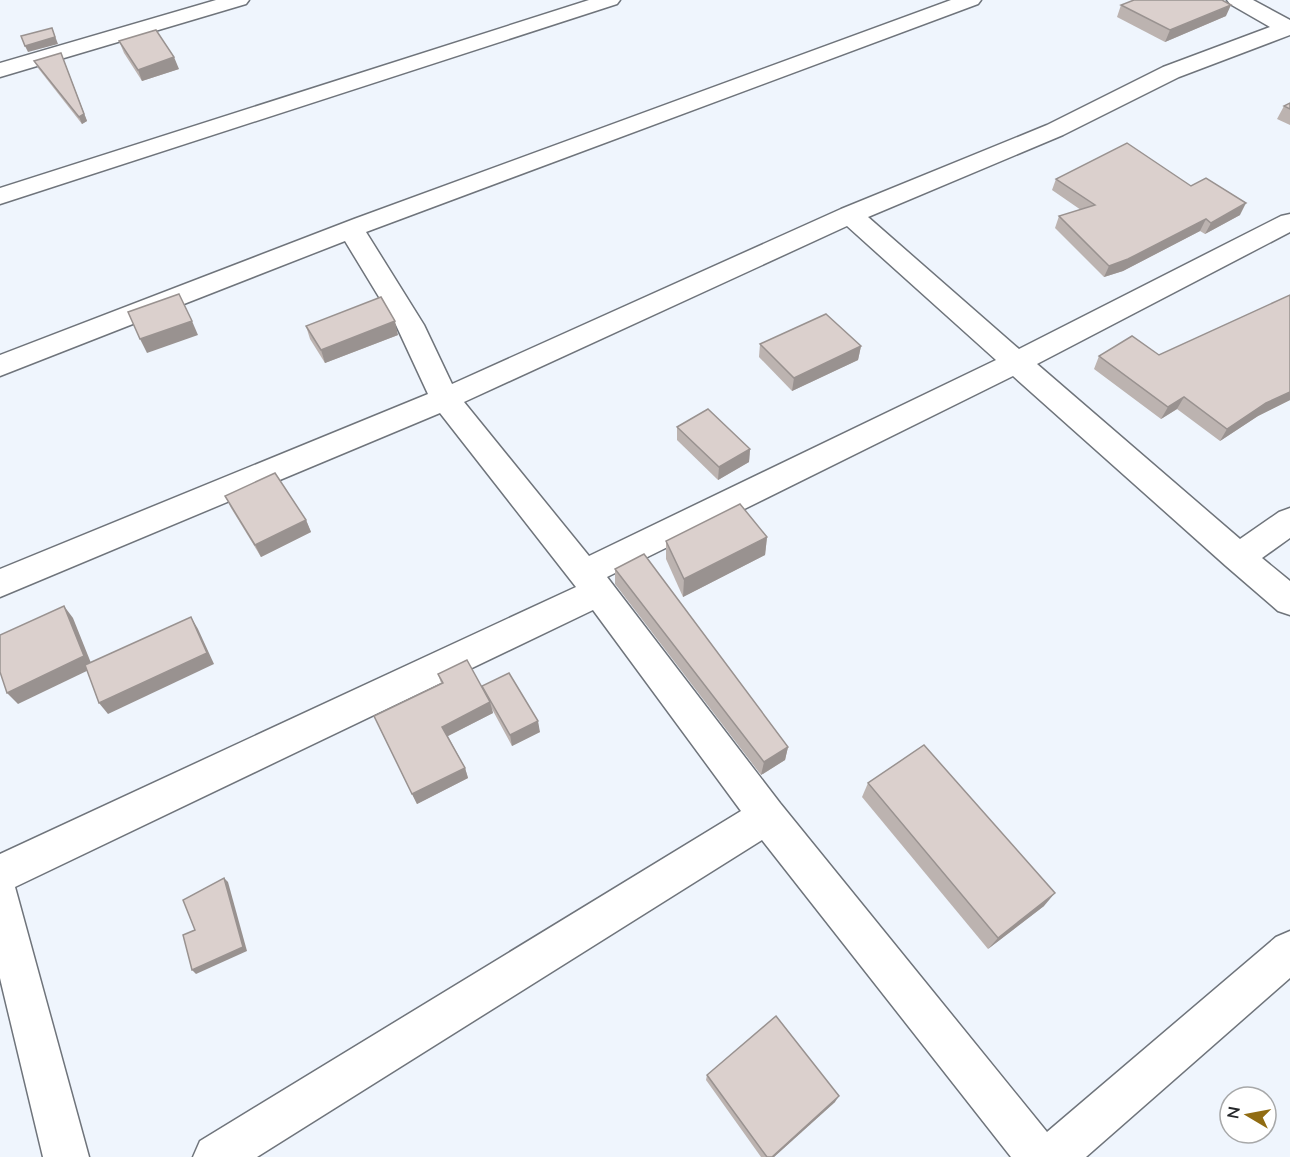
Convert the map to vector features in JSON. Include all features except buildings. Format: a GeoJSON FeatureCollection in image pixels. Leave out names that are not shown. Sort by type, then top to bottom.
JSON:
{"type":"FeatureCollection","features":[{"type":"Feature","properties":{"kind":"street"},"geometry":{"type":"LineString","coordinates":[[169,0],[185,16]]}},
{"type":"Feature","properties":{"kind":"street"},"geometry":{"type":"LineString","coordinates":[[0,70],[239,0]]}},
{"type":"Feature","properties":{"kind":"street"},"geometry":{"type":"LineString","coordinates":[[0,196],[610,0]]}},
{"type":"Feature","properties":{"kind":"street"},"geometry":{"type":"LineString","coordinates":[[0,366],[146,307],[351,229],[971,0]]}},
{"type":"Feature","properties":{"kind":"street"},"geometry":{"type":"LineString","coordinates":[[1237,0],[1289,28]]}},
{"type":"Feature","properties":{"kind":"street"},"geometry":{"type":"LineString","coordinates":[[0,583],[446,399],[850,215],[1054,130],[1171,72],[1289,28]]}},
{"type":"Feature","properties":{"kind":"street"},"geometry":{"type":"LineString","coordinates":[[850,215],[1290,601]]}},
{"type":"Feature","properties":{"kind":"street"},"geometry":{"type":"LineString","coordinates":[[0,874],[591,583],[1290,222]]}},
{"type":"Feature","properties":{"kind":"street"},"geometry":{"type":"LineString","coordinates":[[351,229],[410,325],[446,399],[591,583],[767,816],[1039,1157]]}},
{"type":"Feature","properties":{"kind":"street"},"geometry":{"type":"LineString","coordinates":[[1238,557],[1290,521]]}},
{"type":"Feature","properties":{"kind":"street"},"geometry":{"type":"LineString","coordinates":[[216,1157],[767,816]]}},
{"type":"Feature","properties":{"kind":"street"},"geometry":{"type":"LineString","coordinates":[[0,897],[66,1157]]}},
{"type":"Feature","properties":{"kind":"street"},"geometry":{"type":"LineString","coordinates":[[1052,1157],[1290,951]]}}]}
